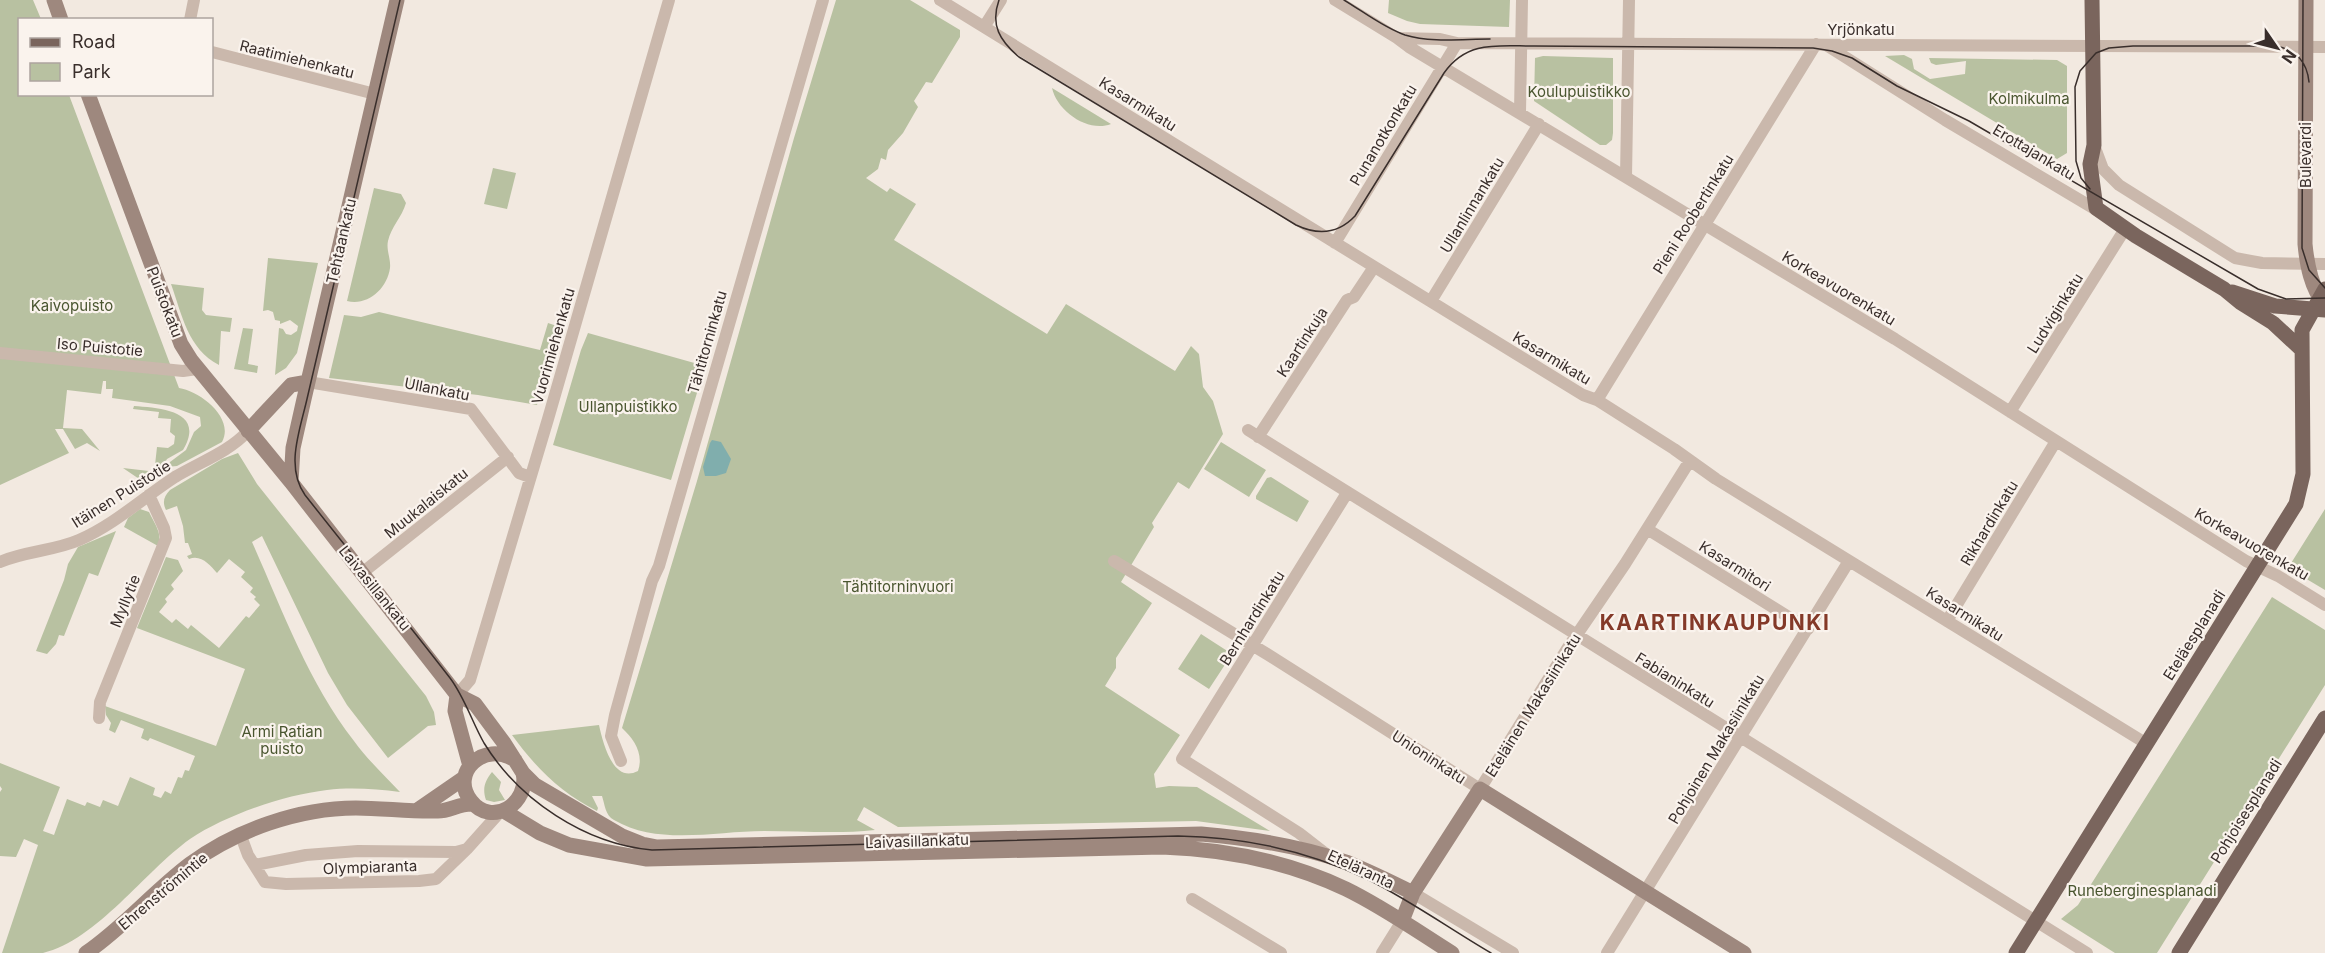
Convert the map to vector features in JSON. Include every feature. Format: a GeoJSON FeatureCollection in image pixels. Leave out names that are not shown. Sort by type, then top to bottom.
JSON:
{"type":"FeatureCollection","features":[{"type":"Feature","properties":{"kind":"main road"},"geometry":{"type":"LineString","coordinates":[[54,0],[65,18]]}},
{"type":"Feature","properties":{"kind":"main road","name":"Tehtaankatu"},"geometry":{"type":"LineString","coordinates":[[291,482],[293,448],[397,0]]}},
{"type":"Feature","properties":{"kind":"main road"},"geometry":{"type":"LineString","coordinates":[[2092,0],[2094,145],[2090,164],[2094,201],[2100,212]]}},
{"type":"Feature","properties":{"kind":"main road","name":"Bulevardi"},"geometry":{"type":"LineString","coordinates":[[2306,0],[2305,228],[2307,265],[2322,302]]}},
{"type":"Feature","properties":{"kind":"main road","name":"Puistokatu"},"geometry":{"type":"LineString","coordinates":[[89,96],[181,344],[197,369],[291,482]]}},
{"type":"Feature","properties":{"kind":"main road","name":"Erottajankatu"},"geometry":{"type":"LineString","coordinates":[[2100,212],[2224,290],[2282,330],[2301,349]]}},
{"type":"Feature","properties":{"kind":"main road","name":"Erottajankatu"},"geometry":{"type":"LineString","coordinates":[[2224,290],[2255,297],[2275,306],[2322,302]]}},
{"type":"Feature","properties":{"kind":"main road","name":"Eteläesplanadi"},"geometry":{"type":"LineString","coordinates":[[2016,953],[2292,511],[2300,491],[2303,474],[2302,330],[2322,302]]}},
{"type":"Feature","properties":{"kind":"main road"},"geometry":{"type":"LineString","coordinates":[[248,431],[291,386],[308,382]]}},
{"type":"Feature","properties":{"kind":"main road","name":"Laivasillankatu"},"geometry":{"type":"LineString","coordinates":[[291,482],[458,695],[475,704],[520,767]]}},
{"type":"Feature","properties":{"kind":"main road"},"geometry":{"type":"LineString","coordinates":[[458,695],[455,711],[467,772],[465,790],[473,804]]}},
{"type":"Feature","properties":{"kind":"main road","name":"Pohjoisesplanadi"},"geometry":{"type":"LineString","coordinates":[[2179,953],[2325,718]]}},
{"type":"Feature","properties":{"kind":"main road","name":"Laivasillankatu"},"geometry":{"type":"LineString","coordinates":[[467,772],[480,757],[491,753],[502,754],[520,767],[546,793],[607,829],[635,842],[657,847],[1190,834],[1260,842],[1329,857]]}},
{"type":"Feature","properties":{"kind":"main road"},"geometry":{"type":"LineString","coordinates":[[502,812],[513,806],[521,796],[525,784],[520,767]]}},
{"type":"Feature","properties":{"kind":"main road"},"geometry":{"type":"LineString","coordinates":[[419,809],[467,772]]}},
{"type":"Feature","properties":{"kind":"main road","name":"Unioninkatu"},"geometry":{"type":"LineString","coordinates":[[1480,789],[1744,953]]}},
{"type":"Feature","properties":{"kind":"main road","name":"Eteläinen Makasiinikatu"},"geometry":{"type":"LineString","coordinates":[[1402,921],[1413,893],[1480,789]]}},
{"type":"Feature","properties":{"kind":"main road","name":"Laivasillankatu"},"geometry":{"type":"LineString","coordinates":[[473,804],[488,812],[502,812],[569,845],[647,859],[1174,847],[1230,854],[1276,864],[1314,876]]}},
{"type":"Feature","properties":{"kind":"main road","name":"Ehrenströmintie"},"geometry":{"type":"LineString","coordinates":[[86,953],[105,940],[190,864],[241,836],[290,817],[325,810],[354,808],[440,811],[458,805],[473,804]]}},
{"type":"Feature","properties":{"kind":"main road","name":"Eteläranta"},"geometry":{"type":"LineString","coordinates":[[1329,857],[1350,864],[1413,893]]}},
{"type":"Feature","properties":{"kind":"main road","name":"Eteläranta"},"geometry":{"type":"LineString","coordinates":[[1314,876],[1351,892],[1452,953]]}},
{"type":"Feature","properties":{"kind":"street"},"geometry":{"type":"LineString","coordinates":[[190,18],[194,0]]}},
{"type":"Feature","properties":{"kind":"street","name":"Vuorimiehenkatu"},"geometry":{"type":"LineString","coordinates":[[458,695],[470,680],[669,0]]}},
{"type":"Feature","properties":{"kind":"street","name":"Tähtitorninkatu"},"geometry":{"type":"LineString","coordinates":[[621,761],[611,736],[615,715],[652,581],[659,566],[823,0]]}},
{"type":"Feature","properties":{"kind":"street","name":"Kasarmikatu"},"geometry":{"type":"LineString","coordinates":[[940,0],[1583,395],[1597,400],[1674,449],[1689,462],[2147,744]]}},
{"type":"Feature","properties":{"kind":"street"},"geometry":{"type":"LineString","coordinates":[[984,27],[1001,0]]}},
{"type":"Feature","properties":{"kind":"street","name":"Korkeavuorenkatu"},"geometry":{"type":"LineString","coordinates":[[1335,0],[1442,67],[1894,339],[2257,567],[2278,576],[2325,604]]}},
{"type":"Feature","properties":{"kind":"street"},"geometry":{"type":"LineString","coordinates":[[1520,112],[1522,0]]}},
{"type":"Feature","properties":{"kind":"street"},"geometry":{"type":"LineString","coordinates":[[1626,177],[1629,0]]}},
{"type":"Feature","properties":{"kind":"street","name":"Yrjönkatu"},"geometry":{"type":"LineString","coordinates":[[1397,38],[1440,39],[1457,43],[2325,47]]}},
{"type":"Feature","properties":{"kind":"street","name":"Punanotkonkatu"},"geometry":{"type":"LineString","coordinates":[[1335,243],[1457,43]]}},
{"type":"Feature","properties":{"kind":"street","name":"Erottajankatu"},"geometry":{"type":"LineString","coordinates":[[1820,45],[2100,212]]}},
{"type":"Feature","properties":{"kind":"street","name":"Pieni Roobertinkatu"},"geometry":{"type":"LineString","coordinates":[[1597,400],[1704,225],[1820,45]]}},
{"type":"Feature","properties":{"kind":"street","name":"Raatimiehenkatu"},"geometry":{"type":"LineString","coordinates":[[213,52],[375,94]]}},
{"type":"Feature","properties":{"kind":"street","name":"Ullanlinnankatu"},"geometry":{"type":"LineString","coordinates":[[1431,301],[1539,124]]}},
{"type":"Feature","properties":{"kind":"street"},"geometry":{"type":"LineString","coordinates":[[2094,145],[2103,170],[2119,185],[2235,258],[2262,263],[2325,264]]}},
{"type":"Feature","properties":{"kind":"street","name":"Ludviginkatu"},"geometry":{"type":"LineString","coordinates":[[2010,412],[2125,229]]}},
{"type":"Feature","properties":{"kind":"street","name":"Kaartinkuja"},"geometry":{"type":"LineString","coordinates":[[1253,434],[1291,387],[1347,300],[1354,297],[1374,267]]}},
{"type":"Feature","properties":{"kind":"street","name":"Iso Puistotie"},"geometry":{"type":"LineString","coordinates":[[0,353],[183,371],[197,369]]}},
{"type":"Feature","properties":{"kind":"street","name":"Ullankatu"},"geometry":{"type":"LineString","coordinates":[[308,382],[471,409],[519,473],[530,477]]}},
{"type":"Feature","properties":{"kind":"street","name":"Itäinen Puistotie"},"geometry":{"type":"LineString","coordinates":[[0,562],[79,540],[108,524],[174,478],[237,443],[248,431]]}},
{"type":"Feature","properties":{"kind":"street","name":"Fabianinkatu"},"geometry":{"type":"LineString","coordinates":[[1253,434],[2087,953]]}},
{"type":"Feature","properties":{"kind":"street","name":"Rikhardinkatu"},"geometry":{"type":"LineString","coordinates":[[1947,621],[2056,441]]}},
{"type":"Feature","properties":{"kind":"street","name":"Muukalaiskatu"},"geometry":{"type":"LineString","coordinates":[[362,573],[508,457]]}},
{"type":"Feature","properties":{"kind":"street","name":"Eteläinen Makasiinikatu"},"geometry":{"type":"LineString","coordinates":[[1480,789],[1689,462]]}},
{"type":"Feature","properties":{"kind":"street","name":"Bernhardinkatu"},"geometry":{"type":"LineString","coordinates":[[1182,759],[1347,493]]}},
{"type":"Feature","properties":{"kind":"street","name":"Myllytie"},"geometry":{"type":"LineString","coordinates":[[99,718],[100,702],[166,538],[150,495]]}},
{"type":"Feature","properties":{"kind":"street","name":"Kasarmitori"},"geometry":{"type":"LineString","coordinates":[[1647,529],[1808,628]]}},
{"type":"Feature","properties":{"kind":"street","name":"Unioninkatu"},"geometry":{"type":"LineString","coordinates":[[1114,561],[1480,789]]}},
{"type":"Feature","properties":{"kind":"street","name":"Pohjoinen Makasiinikatu"},"geometry":{"type":"LineString","coordinates":[[1607,953],[1849,561]]}},
{"type":"Feature","properties":{"kind":"street","name":"Eteläranta"},"geometry":{"type":"LineString","coordinates":[[1182,759],[1297,831],[1329,857]]}},
{"type":"Feature","properties":{"kind":"street","name":"Olympiaranta"},"geometry":{"type":"LineString","coordinates":[[241,836],[248,855],[265,882],[286,884],[419,881],[436,879],[502,812]]}},
{"type":"Feature","properties":{"kind":"street"},"geometry":{"type":"LineString","coordinates":[[255,865],[306,855],[358,851],[456,852],[467,849]]}},
{"type":"Feature","properties":{"kind":"street","name":"Eteläranta"},"geometry":{"type":"LineString","coordinates":[[1413,893],[1513,953]]}},
{"type":"Feature","properties":{"kind":"street"},"geometry":{"type":"LineString","coordinates":[[1192,899],[1281,953]]}},
{"type":"Feature","properties":{"kind":"street"},"geometry":{"type":"LineString","coordinates":[[1382,953],[1402,921]]}},
{"type":"Feature","properties":{"kind":"green space","name":"Kaivopuisto"},"geometry":{"type":"Polygon","coordinates":[[[0,0],[33,0],[41,18],[18,18],[18,96],[69,96],[179,388],[196,394],[213,407],[220,415],[225,433],[222,442],[177,466],[166,467],[186,450],[194,432],[201,426],[200,417],[170,406],[112,398],[113,389],[106,389],[106,381],[103,381],[101,394],[67,390],[63,428],[82,429],[100,451],[87,443],[75,449],[63,429],[55,429],[69,453],[0,485],[0,0]]]}},
{"type":"Feature","properties":{"kind":"green space","name":"Tähtitorninvuori"},"geometry":{"type":"Polygon","coordinates":[[[836,0],[910,0],[960,30],[960,37],[932,83],[926,82],[914,101],[918,107],[903,133],[888,150],[886,160],[881,158],[878,169],[866,178],[887,192],[890,188],[916,204],[894,240],[1047,334],[1066,304],[1175,371],[1191,346],[1199,354],[1203,387],[1213,401],[1223,434],[1189,489],[1178,482],[1152,523],[1154,527],[1121,582],[1152,603],[1116,658],[1116,668],[1105,686],[1180,735],[1154,774],[1156,788],[1197,787],[1270,831],[1196,821],[898,827],[864,807],[857,820],[875,830],[764,831],[688,835],[649,833],[631,828],[611,818],[602,796],[592,796],[598,808],[597,811],[572,796],[530,758],[512,735],[599,725],[603,742],[616,767],[622,772],[638,771],[640,759],[637,747],[622,728],[697,481],[794,138],[836,0]]]}},
{"type":"Feature","properties":{"kind":"green space"},"geometry":{"type":"Polygon","coordinates":[[[1389,0],[1510,0],[1509,27],[1420,24],[1388,13],[1389,0]]]}},
{"type":"Feature","properties":{"kind":"green space","name":"Kolmikulma"},"geometry":{"type":"Polygon","coordinates":[[[1904,55],[1912,59],[1914,69],[1930,79],[1965,74],[1966,61],[1936,65],[1931,63],[1929,58],[2057,60],[2067,66],[2067,153],[2057,159],[1885,56],[1904,55]]]}},
{"type":"Feature","properties":{"kind":"green space","name":"Koulupuistikko"},"geometry":{"type":"Polygon","coordinates":[[[1543,56],[1613,58],[1613,133],[1612,140],[1606,145],[1600,145],[1534,101],[1535,58],[1543,56]]]}},
{"type":"Feature","properties":{"kind":"green space"},"geometry":{"type":"Polygon","coordinates":[[[1052,88],[1111,124],[1093,125],[1075,118],[1060,105],[1052,88]]]}},
{"type":"Feature","properties":{"kind":"green space"},"geometry":{"type":"Polygon","coordinates":[[[493,168],[516,173],[507,209],[484,204],[493,168]]]}},
{"type":"Feature","properties":{"kind":"green space"},"geometry":{"type":"Polygon","coordinates":[[[374,188],[401,194],[406,203],[388,241],[390,268],[385,283],[369,298],[355,302],[347,301],[374,188]]]}},
{"type":"Feature","properties":{"kind":"green space"},"geometry":{"type":"Polygon","coordinates":[[[268,258],[318,263],[297,353],[286,368],[275,375],[279,328],[291,335],[297,331],[298,326],[290,320],[280,324],[280,321],[275,320],[273,312],[263,311],[268,258]]]}},
{"type":"Feature","properties":{"kind":"green space"},"geometry":{"type":"Polygon","coordinates":[[[171,284],[204,288],[202,310],[206,315],[232,318],[230,332],[221,331],[219,365],[208,358],[193,341],[171,284]]]}},
{"type":"Feature","properties":{"kind":"green space"},"geometry":{"type":"Polygon","coordinates":[[[379,312],[540,350],[548,323],[560,327],[537,405],[478,395],[329,378],[344,315],[361,317],[379,312]]]}},
{"type":"Feature","properties":{"kind":"green space"},"geometry":{"type":"Polygon","coordinates":[[[243,328],[253,329],[248,364],[258,366],[257,373],[234,369],[243,328]]]}},
{"type":"Feature","properties":{"kind":"green space","name":"Ullanpuistikko"},"geometry":{"type":"Polygon","coordinates":[[[588,333],[705,366],[671,480],[553,445],[588,333]]]}},
{"type":"Feature","properties":{"kind":"green space"},"geometry":{"type":"Polygon","coordinates":[[[134,406],[156,408],[177,414],[185,419],[189,427],[189,437],[183,450],[167,459],[163,466],[155,465],[157,447],[168,448],[174,444],[175,436],[170,432],[171,419],[158,418],[159,412],[133,409],[134,406]]]}},
{"type":"Feature","properties":{"kind":"green space"},"geometry":{"type":"Polygon","coordinates":[[[1221,442],[1266,470],[1249,497],[1204,469],[1221,442]]]}},
{"type":"Feature","properties":{"kind":"green space","name":"Armi Ratian puisto"},"geometry":{"type":"Polygon","coordinates":[[[238,453],[257,484],[426,696],[434,712],[436,725],[428,726],[388,758],[347,705],[328,673],[262,536],[252,542],[309,670],[354,741],[400,792],[364,789],[327,790],[274,801],[238,814],[190,839],[101,920],[63,946],[43,953],[2,953],[38,845],[24,839],[16,857],[0,856],[0,792],[2,789],[0,763],[60,787],[43,831],[54,835],[67,799],[85,806],[87,802],[100,807],[103,800],[118,806],[130,777],[155,788],[153,795],[161,798],[165,791],[171,794],[178,777],[182,778],[185,770],[189,771],[195,756],[150,738],[148,741],[141,738],[144,729],[121,720],[115,733],[109,730],[111,723],[106,715],[105,706],[216,746],[245,669],[137,628],[166,557],[178,560],[183,571],[171,585],[174,589],[165,599],[167,602],[159,612],[172,623],[176,619],[188,629],[191,625],[219,648],[246,616],[249,618],[260,605],[250,592],[253,588],[241,577],[245,572],[229,559],[217,573],[201,559],[189,559],[187,556],[192,554],[188,543],[185,543],[177,506],[166,510],[164,504],[165,497],[170,490],[222,459],[238,453]]]}},
{"type":"Feature","properties":{"kind":"green space"},"geometry":{"type":"Polygon","coordinates":[[[123,468],[166,473],[148,485],[123,468]]]}},
{"type":"Feature","properties":{"kind":"green space"},"geometry":{"type":"Polygon","coordinates":[[[1271,477],[1309,501],[1297,522],[1256,499],[1267,478],[1271,477]]]}},
{"type":"Feature","properties":{"kind":"green space"},"geometry":{"type":"Polygon","coordinates":[[[140,509],[149,512],[159,532],[158,546],[124,527],[128,518],[140,509]]]}},
{"type":"Feature","properties":{"kind":"green space"},"geometry":{"type":"Polygon","coordinates":[[[2325,509],[2325,590],[2288,568],[2325,509]]]}},
{"type":"Feature","properties":{"kind":"green space"},"geometry":{"type":"Polygon","coordinates":[[[116,531],[98,576],[89,573],[64,636],[59,635],[56,644],[47,654],[36,651],[68,564],[78,547],[116,531]]]}},
{"type":"Feature","properties":{"kind":"green space","name":"Runeberginesplanadi"},"geometry":{"type":"Polygon","coordinates":[[[2272,597],[2325,630],[2325,685],[2157,953],[2115,953],[2061,919],[2078,905],[2272,597]]]}},
{"type":"Feature","properties":{"kind":"green space"},"geometry":{"type":"Polygon","coordinates":[[[1201,634],[1232,654],[1209,689],[1178,669],[1201,634]]]}},
{"type":"Feature","properties":{"kind":"green space"},"geometry":{"type":"Polygon","coordinates":[[[492,772],[501,782],[499,790],[505,800],[494,802],[486,800],[485,785],[492,772]]]}},
{"type":"Feature","properties":{"kind":"water"},"geometry":{"type":"Polygon","coordinates":[[[712,440],[721,442],[731,459],[726,473],[705,476],[703,467],[712,440]]]}},
{"type":"Feature","properties":{"kind":"tram line"},"geometry":{"type":"LineString","coordinates":[[400,0],[298,436],[296,473],[305,495],[450,678],[484,743],[499,764],[535,800],[556,816],[602,839],[652,850],[1178,836],[1252,843],[1323,861],[1369,880],[1491,953]]}},
{"type":"Feature","properties":{"kind":"tram line"},"geometry":{"type":"LineString","coordinates":[[999,0],[996,9],[998,32],[1019,57],[1296,225],[1312,230],[1334,229],[1355,216],[1444,73],[1453,62],[1473,50],[1496,46],[1813,48],[1832,51],[1852,58],[1897,86],[1969,121],[2258,289],[2286,299],[2325,298]]}},
{"type":"Feature","properties":{"kind":"tram line"},"geometry":{"type":"LineString","coordinates":[[1344,0],[1382,24],[1405,35],[1436,40],[1490,39]]}},
{"type":"Feature","properties":{"kind":"tram line"},"geometry":{"type":"LineString","coordinates":[[2303,0],[2302,248],[2309,270],[2325,288]]}},
{"type":"Feature","properties":{"kind":"tram line"},"geometry":{"type":"LineString","coordinates":[[2090,189],[2081,178],[2076,161],[2075,87],[2080,71],[2096,53],[2109,48],[2133,46],[2277,46],[2300,58],[2309,82]]}},
{"type":"Feature","properties":{"kind":"district","name":"KAARTINKAUPUNKI"},"geometry":{"type":"Point","coordinates":[1715,622]}}]}
